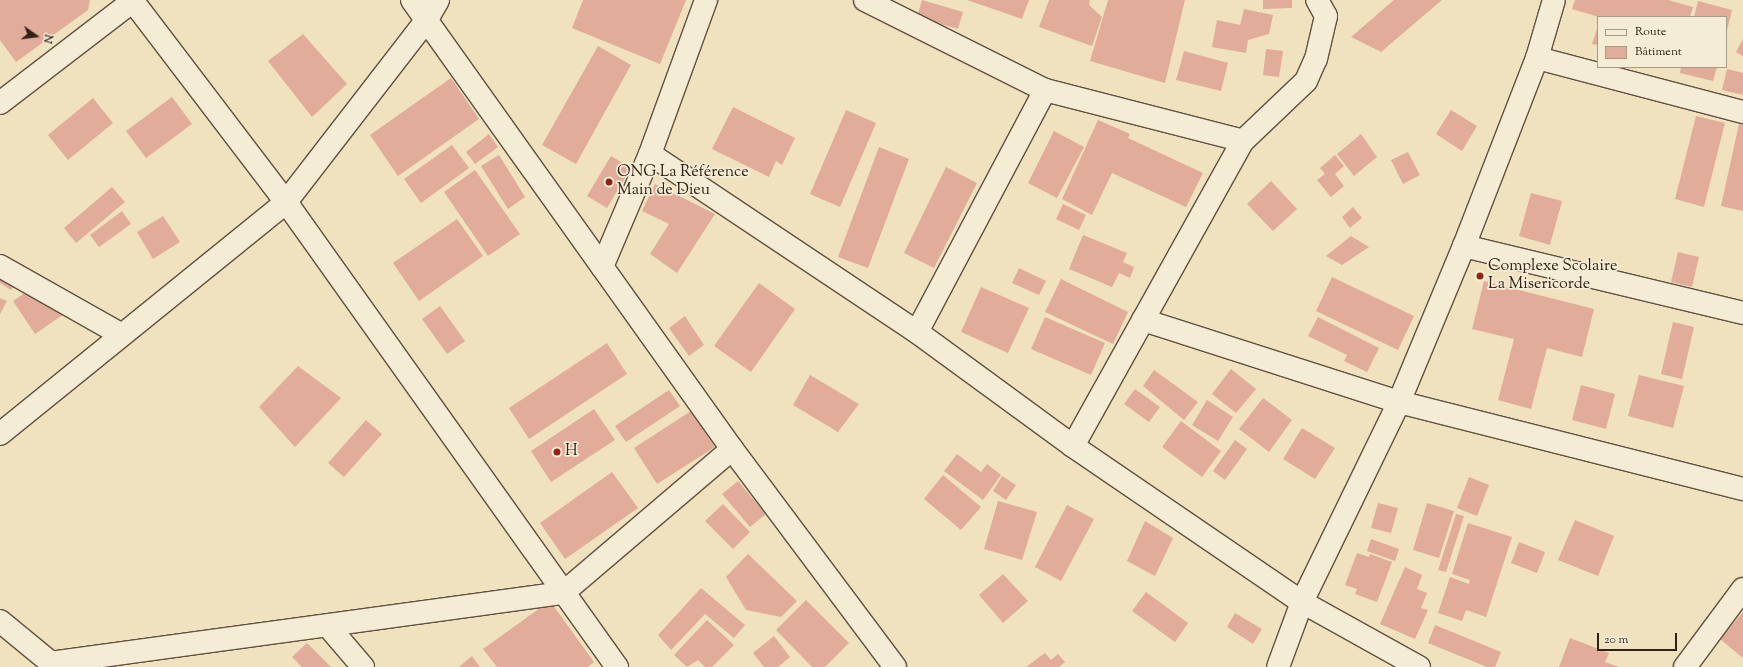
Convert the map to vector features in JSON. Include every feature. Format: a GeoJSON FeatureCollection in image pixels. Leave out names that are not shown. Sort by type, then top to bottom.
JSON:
{"type":"FeatureCollection","features":[{"type":"Feature","properties":{"kind":"street"},"geometry":{"type":"LineString","coordinates":[[0,103],[132,0],[286,202],[617,667]]}},
{"type":"Feature","properties":{"kind":"street"},"geometry":{"type":"LineString","coordinates":[[412,0],[732,449],[895,667]]}},
{"type":"Feature","properties":{"kind":"street"},"geometry":{"type":"LineString","coordinates":[[0,434],[286,202],[426,21],[438,0]]}},
{"type":"Feature","properties":{"kind":"street"},"geometry":{"type":"LineString","coordinates":[[602,266],[650,154],[706,0]]}},
{"type":"Feature","properties":{"kind":"street"},"geometry":{"type":"LineString","coordinates":[[865,0],[1045,90],[1242,141]]}},
{"type":"Feature","properties":{"kind":"street"},"geometry":{"type":"LineString","coordinates":[[1073,446],[1242,141],[1306,81],[1316,58],[1326,16],[1317,0]]}},
{"type":"Feature","properties":{"kind":"street"},"geometry":{"type":"LineString","coordinates":[[1278,667],[1302,602],[1399,402],[1464,246],[1536,58],[1554,0]]}},
{"type":"Feature","properties":{"kind":"street"},"geometry":{"type":"LineString","coordinates":[[1536,58],[1743,112]]}},
{"type":"Feature","properties":{"kind":"street"},"geometry":{"type":"LineString","coordinates":[[917,332],[1045,90]]}},
{"type":"Feature","properties":{"kind":"street"},"geometry":{"type":"LineString","coordinates":[[650,154],[917,332],[1073,446],[1302,602],[1419,667]]}},
{"type":"Feature","properties":{"kind":"street"},"geometry":{"type":"LineString","coordinates":[[1464,246],[1743,313]]}},
{"type":"Feature","properties":{"kind":"street"},"geometry":{"type":"LineString","coordinates":[[0,266],[122,335]]}},
{"type":"Feature","properties":{"kind":"street"},"geometry":{"type":"LineString","coordinates":[[1143,320],[1399,402],[1743,489]]}},
{"type":"Feature","properties":{"kind":"street"},"geometry":{"type":"LineString","coordinates":[[0,621],[53,665],[564,593],[732,449]]}},
{"type":"Feature","properties":{"kind":"street"},"geometry":{"type":"LineString","coordinates":[[1685,667],[1743,589]]}},
{"type":"Feature","properties":{"kind":"street"},"geometry":{"type":"LineString","coordinates":[[328,626],[363,667]]}},
{"type":"Feature","properties":{"kind":"building"},"geometry":{"type":"Polygon","coordinates":[[[0,0],[90,0],[88,10],[16,62],[0,40],[0,0]]]}},
{"type":"Feature","properties":{"kind":"building"},"geometry":{"type":"Polygon","coordinates":[[[583,0],[686,0],[660,64],[572,28],[583,0]]]}},
{"type":"Feature","properties":{"kind":"building"},"geometry":{"type":"Polygon","coordinates":[[[922,0],[963,12],[958,29],[917,17],[922,0]]]}},
{"type":"Feature","properties":{"kind":"building"},"geometry":{"type":"Polygon","coordinates":[[[967,0],[1029,0],[1022,19],[967,0]]]}},
{"type":"Feature","properties":{"kind":"building"},"geometry":{"type":"Polygon","coordinates":[[[1049,0],[1090,0],[1089,5],[1102,17],[1092,46],[1039,27],[1049,0]]]}},
{"type":"Feature","properties":{"kind":"building"},"geometry":{"type":"Polygon","coordinates":[[[1108,0],[1185,0],[1165,83],[1090,61],[1108,0]]]}},
{"type":"Feature","properties":{"kind":"building"},"geometry":{"type":"Polygon","coordinates":[[[1263,0],[1292,0],[1292,8],[1263,9],[1263,0]]]}},
{"type":"Feature","properties":{"kind":"building"},"geometry":{"type":"Polygon","coordinates":[[[1394,0],[1442,0],[1381,52],[1351,37],[1394,0]]]}},
{"type":"Feature","properties":{"kind":"building"},"geometry":{"type":"Polygon","coordinates":[[[1575,0],[1668,0],[1693,7],[1690,16],[1597,16],[1572,9],[1575,0]]]}},
{"type":"Feature","properties":{"kind":"building"},"geometry":{"type":"Polygon","coordinates":[[[1698,1],[1732,10],[1727,30],[1727,16],[1694,16],[1698,1]]]}},
{"type":"Feature","properties":{"kind":"building"},"geometry":{"type":"Polygon","coordinates":[[[1244,9],[1273,15],[1269,34],[1248,40],[1246,53],[1212,47],[1217,20],[1240,25],[1244,9]]]}},
{"type":"Feature","properties":{"kind":"building"},"geometry":{"type":"Polygon","coordinates":[[[1597,29],[1597,45],[1592,44],[1597,29]]]}},
{"type":"Feature","properties":{"kind":"building"},"geometry":{"type":"Polygon","coordinates":[[[303,34],[347,84],[312,117],[268,61],[303,34]]]}},
{"type":"Feature","properties":{"kind":"building"},"geometry":{"type":"Polygon","coordinates":[[[1743,39],[1743,56],[1736,52],[1743,39]]]}},
{"type":"Feature","properties":{"kind":"building"},"geometry":{"type":"Polygon","coordinates":[[[598,46],[631,65],[576,164],[542,145],[598,46]]]}},
{"type":"Feature","properties":{"kind":"building"},"geometry":{"type":"Polygon","coordinates":[[[1266,49],[1283,51],[1279,77],[1263,75],[1266,49]]]}},
{"type":"Feature","properties":{"kind":"building"},"geometry":{"type":"Polygon","coordinates":[[[1184,51],[1228,63],[1221,91],[1176,80],[1184,51]]]}},
{"type":"Feature","properties":{"kind":"building"},"geometry":{"type":"Polygon","coordinates":[[[1681,68],[1717,68],[1713,81],[1680,73],[1681,68]]]}},
{"type":"Feature","properties":{"kind":"building"},"geometry":{"type":"Polygon","coordinates":[[[1727,69],[1743,73],[1743,95],[1722,90],[1727,69]]]}},
{"type":"Feature","properties":{"kind":"building"},"geometry":{"type":"Polygon","coordinates":[[[451,78],[479,119],[398,176],[370,135],[451,78]]]}},
{"type":"Feature","properties":{"kind":"building"},"geometry":{"type":"Polygon","coordinates":[[[172,97],[192,124],[146,158],[126,131],[172,97]]]}},
{"type":"Feature","properties":{"kind":"building"},"geometry":{"type":"Polygon","coordinates":[[[93,98],[113,123],[68,160],[48,135],[93,98]]]}},
{"type":"Feature","properties":{"kind":"building"},"geometry":{"type":"Polygon","coordinates":[[[733,107],[795,138],[782,165],[776,161],[769,177],[712,149],[733,107]]]}},
{"type":"Feature","properties":{"kind":"building"},"geometry":{"type":"Polygon","coordinates":[[[846,110],[876,123],[840,207],[810,194],[846,110]]]}},
{"type":"Feature","properties":{"kind":"building"},"geometry":{"type":"Polygon","coordinates":[[[1451,110],[1477,126],[1462,151],[1436,134],[1451,110]]]}},
{"type":"Feature","properties":{"kind":"building"},"geometry":{"type":"Polygon","coordinates":[[[1696,116],[1725,123],[1704,207],[1675,199],[1696,116]]]}},
{"type":"Feature","properties":{"kind":"building"},"geometry":{"type":"Polygon","coordinates":[[[1098,120],[1130,134],[1128,138],[1203,173],[1186,207],[1112,173],[1092,215],[1062,199],[1098,120]]]}},
{"type":"Feature","properties":{"kind":"building"},"geometry":{"type":"Polygon","coordinates":[[[1739,124],[1743,125],[1743,211],[1721,206],[1739,124]]]}},
{"type":"Feature","properties":{"kind":"building"},"geometry":{"type":"Polygon","coordinates":[[[1054,131],[1084,147],[1057,198],[1028,183],[1054,131]]]}},
{"type":"Feature","properties":{"kind":"building"},"geometry":{"type":"Polygon","coordinates":[[[489,134],[498,147],[475,164],[466,152],[489,134]]]}},
{"type":"Feature","properties":{"kind":"building"},"geometry":{"type":"Polygon","coordinates":[[[1361,134],[1377,157],[1354,176],[1337,154],[1361,134]]]}},
{"type":"Feature","properties":{"kind":"building"},"geometry":{"type":"Polygon","coordinates":[[[452,145],[469,168],[421,203],[404,179],[452,145]]]}},
{"type":"Feature","properties":{"kind":"building"},"geometry":{"type":"Polygon","coordinates":[[[879,147],[909,159],[868,268],[838,257],[879,147]]]}},
{"type":"Feature","properties":{"kind":"building"},"geometry":{"type":"Polygon","coordinates":[[[1408,152],[1420,175],[1403,184],[1391,160],[1408,152]]]}},
{"type":"Feature","properties":{"kind":"building"},"geometry":{"type":"Polygon","coordinates":[[[499,155],[525,197],[508,209],[481,166],[499,155]]]}},
{"type":"Feature","properties":{"kind":"building"},"geometry":{"type":"Polygon","coordinates":[[[1335,155],[1344,166],[1335,174],[1344,186],[1331,197],[1317,180],[1325,174],[1320,168],[1335,155]]]}},
{"type":"Feature","properties":{"kind":"building","name":"ONG La Référence Main de Dieu"},"geometry":{"type":"Polygon","coordinates":[[[611,156],[631,168],[607,208],[587,196],[611,156]]]}},
{"type":"Feature","properties":{"kind":"building"},"geometry":{"type":"Polygon","coordinates":[[[946,167],[977,183],[934,268],[904,253],[946,167]]]}},
{"type":"Feature","properties":{"kind":"building"},"geometry":{"type":"Polygon","coordinates":[[[475,170],[520,234],[488,256],[444,192],[475,170]]]}},
{"type":"Feature","properties":{"kind":"building"},"geometry":{"type":"Polygon","coordinates":[[[1271,181],[1297,209],[1273,231],[1247,204],[1271,181]]]}},
{"type":"Feature","properties":{"kind":"building"},"geometry":{"type":"Polygon","coordinates":[[[655,184],[715,214],[677,273],[650,254],[669,224],[642,211],[655,184]]]}},
{"type":"Feature","properties":{"kind":"building"},"geometry":{"type":"Polygon","coordinates":[[[112,187],[125,202],[76,243],[64,228],[112,187]]]}},
{"type":"Feature","properties":{"kind":"building"},"geometry":{"type":"Polygon","coordinates":[[[1531,193],[1562,201],[1550,245],[1519,236],[1531,193]]]}},
{"type":"Feature","properties":{"kind":"building"},"geometry":{"type":"Polygon","coordinates":[[[1063,204],[1086,215],[1079,230],[1056,219],[1063,204]]]}},
{"type":"Feature","properties":{"kind":"building"},"geometry":{"type":"Polygon","coordinates":[[[1353,207],[1362,218],[1350,228],[1342,217],[1353,207]]]}},
{"type":"Feature","properties":{"kind":"building"},"geometry":{"type":"Polygon","coordinates":[[[122,211],[131,224],[99,247],[90,235],[122,211]]]}},
{"type":"Feature","properties":{"kind":"building"},"geometry":{"type":"Polygon","coordinates":[[[163,216],[180,242],[153,259],[137,232],[163,216]]]}},
{"type":"Feature","properties":{"kind":"building"},"geometry":{"type":"Polygon","coordinates":[[[457,219],[483,256],[419,301],[393,263],[457,219]]]}},
{"type":"Feature","properties":{"kind":"building"},"geometry":{"type":"Polygon","coordinates":[[[1083,235],[1127,253],[1123,262],[1134,267],[1130,278],[1119,273],[1112,287],[1069,269],[1083,235]]]}},
{"type":"Feature","properties":{"kind":"building"},"geometry":{"type":"Polygon","coordinates":[[[1351,236],[1369,247],[1342,265],[1326,256],[1351,236]]]}},
{"type":"Feature","properties":{"kind":"building"},"geometry":{"type":"Polygon","coordinates":[[[1678,252],[1699,257],[1692,287],[1671,282],[1678,252]]]}},
{"type":"Feature","properties":{"kind":"building"},"geometry":{"type":"Polygon","coordinates":[[[0,262],[21,274],[11,290],[0,283],[0,262]]]}},
{"type":"Feature","properties":{"kind":"building"},"geometry":{"type":"Polygon","coordinates":[[[1019,268],[1046,281],[1039,295],[1012,283],[1019,268]]]}},
{"type":"Feature","properties":{"kind":"building"},"geometry":{"type":"Polygon","coordinates":[[[1332,277],[1414,316],[1398,350],[1316,311],[1332,277]]]}},
{"type":"Feature","properties":{"kind":"building"},"geometry":{"type":"Polygon","coordinates":[[[45,279],[67,312],[35,334],[13,301],[45,279]]]}},
{"type":"Feature","properties":{"kind":"building"},"geometry":{"type":"Polygon","coordinates":[[[1061,279],[1128,312],[1113,344],[1045,312],[1061,279]]]}},
{"type":"Feature","properties":{"kind":"building"},"geometry":{"type":"Polygon","coordinates":[[[1484,281],[1594,309],[1582,357],[1547,348],[1531,409],[1498,400],[1514,339],[1472,329],[1484,281]]]}},
{"type":"Feature","properties":{"kind":"building"},"geometry":{"type":"Polygon","coordinates":[[[759,283],[795,309],[751,372],[714,346],[759,283]]]}},
{"type":"Feature","properties":{"kind":"building"},"geometry":{"type":"Polygon","coordinates":[[[981,287],[1029,308],[1008,353],[961,332],[981,287]]]}},
{"type":"Feature","properties":{"kind":"building"},"geometry":{"type":"Polygon","coordinates":[[[0,298],[7,301],[0,314],[0,298]]]}},
{"type":"Feature","properties":{"kind":"building"},"geometry":{"type":"Polygon","coordinates":[[[440,306],[465,341],[447,354],[422,319],[440,306]]]}},
{"type":"Feature","properties":{"kind":"building"},"geometry":{"type":"Polygon","coordinates":[[[685,316],[704,345],[689,356],[669,328],[685,316]]]}},
{"type":"Feature","properties":{"kind":"building"},"geometry":{"type":"Polygon","coordinates":[[[1045,317],[1105,343],[1091,375],[1031,349],[1045,317]]]}},
{"type":"Feature","properties":{"kind":"building"},"geometry":{"type":"Polygon","coordinates":[[[1318,317],[1379,348],[1367,372],[1344,361],[1347,355],[1308,336],[1318,317]]]}},
{"type":"Feature","properties":{"kind":"building"},"geometry":{"type":"Polygon","coordinates":[[[1673,322],[1694,327],[1682,379],[1661,374],[1673,322]]]}},
{"type":"Feature","properties":{"kind":"building"},"geometry":{"type":"Polygon","coordinates":[[[607,343],[627,374],[529,439],[509,408],[607,343]]]}},
{"type":"Feature","properties":{"kind":"building"},"geometry":{"type":"Polygon","coordinates":[[[298,366],[341,398],[295,447],[259,407],[298,366]]]}},
{"type":"Feature","properties":{"kind":"building"},"geometry":{"type":"Polygon","coordinates":[[[1231,369],[1256,389],[1236,413],[1212,394],[1231,369]]]}},
{"type":"Feature","properties":{"kind":"building"},"geometry":{"type":"Polygon","coordinates":[[[1154,370],[1198,402],[1184,420],[1143,386],[1154,370]]]}},
{"type":"Feature","properties":{"kind":"building"},"geometry":{"type":"Polygon","coordinates":[[[810,375],[859,404],[838,432],[793,405],[810,375]]]}},
{"type":"Feature","properties":{"kind":"building"},"geometry":{"type":"Polygon","coordinates":[[[1639,375],[1684,386],[1673,428],[1628,416],[1639,375]]]}},
{"type":"Feature","properties":{"kind":"building"},"geometry":{"type":"Polygon","coordinates":[[[1581,385],[1615,394],[1606,429],[1572,420],[1581,385]]]}},
{"type":"Feature","properties":{"kind":"building"},"geometry":{"type":"Polygon","coordinates":[[[1135,389],[1160,407],[1149,422],[1124,404],[1135,389]]]}},
{"type":"Feature","properties":{"kind":"building"},"geometry":{"type":"Polygon","coordinates":[[[669,390],[680,406],[626,442],[615,426],[669,390]]]}},
{"type":"Feature","properties":{"kind":"building"},"geometry":{"type":"Polygon","coordinates":[[[1263,398],[1292,420],[1269,452],[1239,429],[1263,398]]]}},
{"type":"Feature","properties":{"kind":"building"},"geometry":{"type":"Polygon","coordinates":[[[1207,400],[1233,417],[1218,441],[1192,425],[1207,400]]]}},
{"type":"Feature","properties":{"kind":"building"},"geometry":{"type":"Polygon","coordinates":[[[594,409],[615,440],[551,482],[531,451],[594,409]]]}},
{"type":"Feature","properties":{"kind":"building"},"geometry":{"type":"Polygon","coordinates":[[[691,411],[715,447],[657,484],[634,448],[691,411]]]}},
{"type":"Feature","properties":{"kind":"building"},"geometry":{"type":"Polygon","coordinates":[[[366,420],[382,434],[344,477],[328,463],[366,420]]]}},
{"type":"Feature","properties":{"kind":"building"},"geometry":{"type":"Polygon","coordinates":[[[1181,421],[1221,451],[1202,477],[1162,447],[1181,421]]]}},
{"type":"Feature","properties":{"kind":"building"},"geometry":{"type":"Polygon","coordinates":[[[1302,428],[1335,448],[1315,479],[1283,459],[1302,428]]]}},
{"type":"Feature","properties":{"kind":"building"},"geometry":{"type":"Polygon","coordinates":[[[1235,440],[1247,449],[1225,480],[1213,471],[1235,440]]]}},
{"type":"Feature","properties":{"kind":"building"},"geometry":{"type":"Polygon","coordinates":[[[957,454],[981,472],[987,464],[1001,475],[983,500],[944,471],[957,454]]]}},
{"type":"Feature","properties":{"kind":"building"},"geometry":{"type":"Polygon","coordinates":[[[612,472],[638,508],[565,559],[540,523],[612,472]]]}},
{"type":"Feature","properties":{"kind":"building"},"geometry":{"type":"Polygon","coordinates":[[[943,475],[981,507],[961,530],[924,499],[943,475]]]}},
{"type":"Feature","properties":{"kind":"building"},"geometry":{"type":"Polygon","coordinates":[[[1002,476],[1016,485],[1006,500],[993,491],[1002,476]]]}},
{"type":"Feature","properties":{"kind":"building"},"geometry":{"type":"Polygon","coordinates":[[[1469,477],[1489,485],[1477,516],[1457,508],[1469,477]]]}},
{"type":"Feature","properties":{"kind":"building"},"geometry":{"type":"Polygon","coordinates":[[[738,481],[766,514],[750,527],[722,494],[738,481]]]}},
{"type":"Feature","properties":{"kind":"building"},"geometry":{"type":"Polygon","coordinates":[[[998,501],[1037,512],[1022,560],[984,549],[998,501]]]}},
{"type":"Feature","properties":{"kind":"building"},"geometry":{"type":"Polygon","coordinates":[[[1378,503],[1398,508],[1391,533],[1371,528],[1378,503]]]}},
{"type":"Feature","properties":{"kind":"building"},"geometry":{"type":"Polygon","coordinates":[[[1427,503],[1454,511],[1439,558],[1413,550],[1427,503]]]}},
{"type":"Feature","properties":{"kind":"building"},"geometry":{"type":"Polygon","coordinates":[[[723,504],[750,532],[733,549],[705,521],[723,504]]]}},
{"type":"Feature","properties":{"kind":"building"},"geometry":{"type":"Polygon","coordinates":[[[1067,505],[1094,519],[1061,581],[1035,567],[1067,505]]]}},
{"type":"Feature","properties":{"kind":"building"},"geometry":{"type":"Polygon","coordinates":[[[1456,514],[1464,516],[1446,572],[1438,570],[1456,514]]]}},
{"type":"Feature","properties":{"kind":"building"},"geometry":{"type":"Polygon","coordinates":[[[1575,520],[1614,536],[1598,576],[1558,560],[1575,520]]]}},
{"type":"Feature","properties":{"kind":"building"},"geometry":{"type":"Polygon","coordinates":[[[1145,521],[1173,538],[1155,576],[1127,561],[1145,521]]]}},
{"type":"Feature","properties":{"kind":"building"},"geometry":{"type":"Polygon","coordinates":[[[1468,523],[1512,537],[1486,617],[1466,610],[1462,621],[1438,613],[1450,577],[1469,584],[1470,580],[1452,574],[1468,523]]]}},
{"type":"Feature","properties":{"kind":"building"},"geometry":{"type":"Polygon","coordinates":[[[1371,539],[1399,549],[1395,561],[1367,551],[1371,539]]]}},
{"type":"Feature","properties":{"kind":"building"},"geometry":{"type":"Polygon","coordinates":[[[1519,542],[1545,552],[1537,573],[1511,563],[1519,542]]]}},
{"type":"Feature","properties":{"kind":"building"},"geometry":{"type":"Polygon","coordinates":[[[1357,553],[1369,557],[1370,554],[1392,562],[1377,602],[1355,594],[1357,589],[1345,585],[1357,553]]]}},
{"type":"Feature","properties":{"kind":"building"},"geometry":{"type":"Polygon","coordinates":[[[748,554],[797,601],[781,617],[746,610],[726,577],[748,554]]]}},
{"type":"Feature","properties":{"kind":"building"},"geometry":{"type":"Polygon","coordinates":[[[1405,567],[1422,575],[1417,589],[1427,593],[1421,608],[1428,610],[1415,639],[1380,624],[1405,567]]]}},
{"type":"Feature","properties":{"kind":"building"},"geometry":{"type":"Polygon","coordinates":[[[1003,574],[1028,601],[1003,623],[979,595],[1003,574]]]}},
{"type":"Feature","properties":{"kind":"building"},"geometry":{"type":"Polygon","coordinates":[[[701,588],[745,625],[734,638],[705,614],[671,650],[658,635],[701,588]]]}},
{"type":"Feature","properties":{"kind":"building"},"geometry":{"type":"Polygon","coordinates":[[[1146,592],[1188,623],[1175,642],[1132,611],[1146,592]]]}},
{"type":"Feature","properties":{"kind":"building"},"geometry":{"type":"Polygon","coordinates":[[[806,600],[849,643],[825,667],[812,667],[776,630],[806,600]]]}},
{"type":"Feature","properties":{"kind":"building"},"geometry":{"type":"Polygon","coordinates":[[[550,601],[594,662],[588,667],[497,667],[483,649],[550,601]]]}},
{"type":"Feature","properties":{"kind":"building"},"geometry":{"type":"Polygon","coordinates":[[[1743,612],[1743,658],[1720,639],[1743,612]]]}},
{"type":"Feature","properties":{"kind":"building"},"geometry":{"type":"Polygon","coordinates":[[[1235,613],[1262,629],[1253,644],[1227,627],[1235,613]]]}},
{"type":"Feature","properties":{"kind":"building"},"geometry":{"type":"Polygon","coordinates":[[[707,620],[734,645],[712,667],[705,667],[698,660],[687,667],[674,655],[707,620]]]}},
{"type":"Feature","properties":{"kind":"building"},"geometry":{"type":"Polygon","coordinates":[[[1435,625],[1501,652],[1495,667],[1487,667],[1428,643],[1435,625]]]}},
{"type":"Feature","properties":{"kind":"building"},"geometry":{"type":"Polygon","coordinates":[[[774,636],[790,657],[778,667],[764,667],[753,653],[774,636]]]}},
{"type":"Feature","properties":{"kind":"building"},"geometry":{"type":"Polygon","coordinates":[[[1570,638],[1609,653],[1605,662],[1619,667],[1559,667],[1570,638]]]}},
{"type":"Feature","properties":{"kind":"building"},"geometry":{"type":"Polygon","coordinates":[[[307,643],[331,667],[302,667],[292,657],[307,643]]]}},
{"type":"Feature","properties":{"kind":"building"},"geometry":{"type":"Polygon","coordinates":[[[1045,653],[1051,660],[1058,654],[1065,662],[1059,667],[1026,667],[1045,653]]]}},
{"type":"Feature","properties":{"kind":"building"},"geometry":{"type":"Polygon","coordinates":[[[472,656],[480,667],[459,667],[472,656]]]}},
{"type":"Feature","properties":{"kind":"place","name":"ONG La Référence Main de Dieu"},"geometry":{"type":"Point","coordinates":[609,182]}},
{"type":"Feature","properties":{"kind":"place","name":"Complexe Scolaire La Misericorde"},"geometry":{"type":"Point","coordinates":[1480,276]}},
{"type":"Feature","properties":{"kind":"place","name":"H"},"geometry":{"type":"Point","coordinates":[557,452]}}]}
